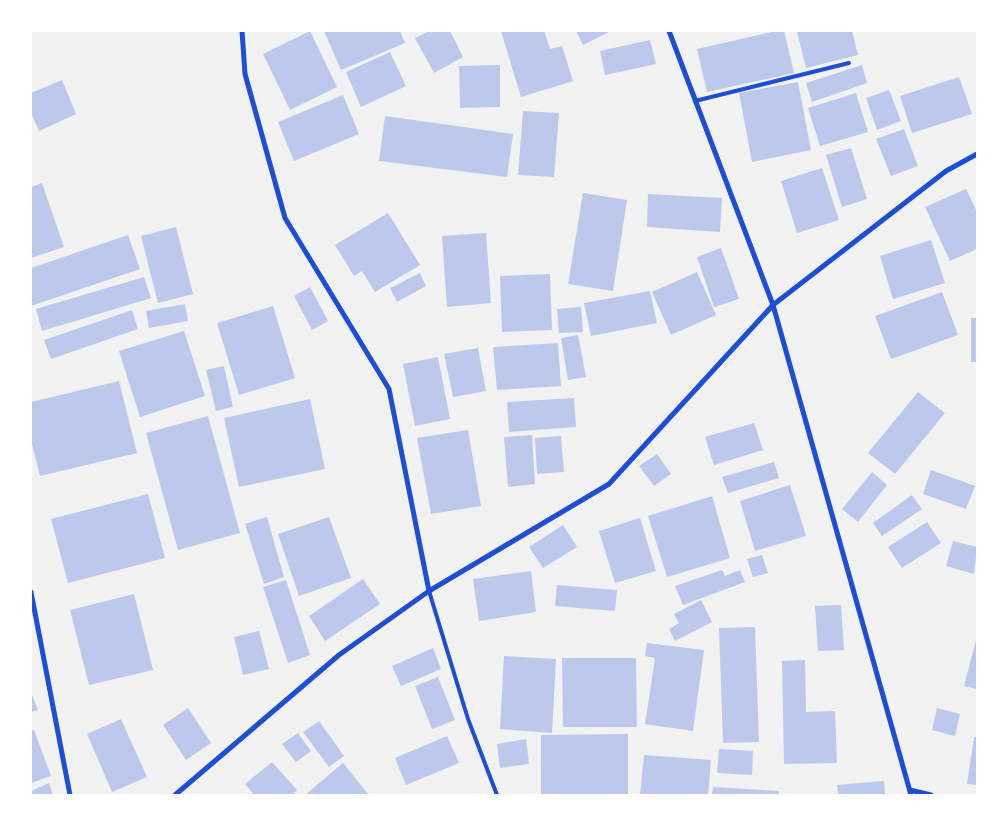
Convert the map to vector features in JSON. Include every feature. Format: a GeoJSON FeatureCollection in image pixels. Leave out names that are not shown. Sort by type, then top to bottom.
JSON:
{"type":"FeatureCollection","features":[{"type":"Feature","properties":{"kind":"street"},"geometry":{"type":"LineString","coordinates":[[242,31],[246,74],[285,218],[389,390],[429,591]]}},
{"type":"Feature","properties":{"kind":"street"},"geometry":{"type":"LineString","coordinates":[[669,31],[773,305],[910,793],[931,795]]}},
{"type":"Feature","properties":{"kind":"street"},"geometry":{"type":"LineString","coordinates":[[175,795],[339,654],[429,591],[609,484],[773,305],[946,171],[977,154]]}},
{"type":"Feature","properties":{"kind":"street"},"geometry":{"type":"LineString","coordinates":[[31,592],[70,795]]}},
{"type":"Feature","properties":{"kind":"lane"},"geometry":{"type":"LineString","coordinates":[[695,101],[849,63]]}},
{"type":"Feature","properties":{"kind":"lane"},"geometry":{"type":"LineString","coordinates":[[429,591],[468,719],[497,795]]}},
{"type":"Feature","properties":{"kind":"building"},"geometry":{"type":"Polygon","coordinates":[[[310,31],[337,87],[290,110],[263,54],[310,31]]]}},
{"type":"Feature","properties":{"kind":"building"},"geometry":{"type":"Polygon","coordinates":[[[324,31],[400,31],[405,43],[341,70],[324,31]]]}},
{"type":"Feature","properties":{"kind":"building"},"geometry":{"type":"Polygon","coordinates":[[[429,31],[450,31],[463,57],[434,73],[415,38],[429,31]]]}},
{"type":"Feature","properties":{"kind":"building"},"geometry":{"type":"Polygon","coordinates":[[[501,31],[544,31],[550,49],[562,46],[573,81],[521,97],[501,31]]]}},
{"type":"Feature","properties":{"kind":"building"},"geometry":{"type":"Polygon","coordinates":[[[576,31],[611,31],[583,45],[576,31]]]}},
{"type":"Feature","properties":{"kind":"building"},"geometry":{"type":"Polygon","coordinates":[[[776,31],[784,31],[794,73],[707,92],[697,49],[776,31]]]}},
{"type":"Feature","properties":{"kind":"building"},"geometry":{"type":"Polygon","coordinates":[[[797,31],[852,31],[858,55],[806,68],[797,31]]]}},
{"type":"Feature","properties":{"kind":"building"},"geometry":{"type":"Polygon","coordinates":[[[650,40],[656,64],[605,75],[600,51],[650,40]]]}},
{"type":"Feature","properties":{"kind":"building"},"geometry":{"type":"Polygon","coordinates":[[[390,52],[406,86],[361,107],[346,72],[390,52]]]}},
{"type":"Feature","properties":{"kind":"building"},"geometry":{"type":"Polygon","coordinates":[[[500,65],[500,107],[460,108],[459,66],[500,65]]]}},
{"type":"Feature","properties":{"kind":"building"},"geometry":{"type":"Polygon","coordinates":[[[862,65],[867,83],[812,102],[806,83],[862,65]]]}},
{"type":"Feature","properties":{"kind":"building"},"geometry":{"type":"Polygon","coordinates":[[[959,77],[972,114],[912,133],[900,96],[959,77]]]}},
{"type":"Feature","properties":{"kind":"building"},"geometry":{"type":"Polygon","coordinates":[[[62,80],[76,114],[39,131],[31,113],[31,93],[62,80]]]}},
{"type":"Feature","properties":{"kind":"building"},"geometry":{"type":"Polygon","coordinates":[[[798,82],[811,150],[752,162],[739,93],[798,82]]]}},
{"type":"Feature","properties":{"kind":"building"},"geometry":{"type":"Polygon","coordinates":[[[889,90],[901,121],[877,130],[866,98],[889,90]]]}},
{"type":"Feature","properties":{"kind":"building"},"geometry":{"type":"Polygon","coordinates":[[[856,93],[868,132],[820,146],[808,108],[856,93]]]}},
{"type":"Feature","properties":{"kind":"building"},"geometry":{"type":"Polygon","coordinates":[[[343,95],[359,134],[294,161],[278,122],[343,95]]]}},
{"type":"Feature","properties":{"kind":"building"},"geometry":{"type":"Polygon","coordinates":[[[523,111],[559,113],[554,177],[518,175],[523,111]]]}},
{"type":"Feature","properties":{"kind":"building"},"geometry":{"type":"Polygon","coordinates":[[[385,116],[513,134],[507,177],[379,161],[385,116]]]}},
{"type":"Feature","properties":{"kind":"building"},"geometry":{"type":"Polygon","coordinates":[[[904,129],[918,166],[891,176],[876,139],[904,129]]]}},
{"type":"Feature","properties":{"kind":"building"},"geometry":{"type":"Polygon","coordinates":[[[851,148],[867,199],[842,207],[826,155],[851,148]]]}},
{"type":"Feature","properties":{"kind":"building"},"geometry":{"type":"Polygon","coordinates":[[[822,168],[839,220],[797,233],[781,181],[822,168]]]}},
{"type":"Feature","properties":{"kind":"building"},"geometry":{"type":"Polygon","coordinates":[[[42,183],[64,247],[31,258],[31,187],[42,183]]]}},
{"type":"Feature","properties":{"kind":"building"},"geometry":{"type":"Polygon","coordinates":[[[966,189],[977,212],[977,249],[950,261],[925,207],[966,189]]]}},
{"type":"Feature","properties":{"kind":"building"},"geometry":{"type":"Polygon","coordinates":[[[583,193],[627,200],[613,291],[568,284],[583,193]]]}},
{"type":"Feature","properties":{"kind":"building"},"geometry":{"type":"Polygon","coordinates":[[[648,194],[722,198],[720,232],[647,227],[648,194]]]}},
{"type":"Feature","properties":{"kind":"building"},"geometry":{"type":"Polygon","coordinates":[[[388,213],[420,265],[375,292],[362,271],[354,276],[335,245],[388,213]]]}},
{"type":"Feature","properties":{"kind":"building"},"geometry":{"type":"Polygon","coordinates":[[[176,227],[193,294],[158,303],[141,236],[176,227]]]}},
{"type":"Feature","properties":{"kind":"building"},"geometry":{"type":"Polygon","coordinates":[[[486,233],[491,303],[447,307],[442,236],[486,233]]]}},
{"type":"Feature","properties":{"kind":"building"},"geometry":{"type":"Polygon","coordinates":[[[128,235],[140,269],[31,306],[31,268],[128,235]]]}},
{"type":"Feature","properties":{"kind":"building"},"geometry":{"type":"Polygon","coordinates":[[[931,240],[945,283],[893,299],[880,256],[931,240]]]}},
{"type":"Feature","properties":{"kind":"building"},"geometry":{"type":"Polygon","coordinates":[[[721,248],[739,299],[714,307],[697,257],[721,248]]]}},
{"type":"Feature","properties":{"kind":"building"},"geometry":{"type":"Polygon","coordinates":[[[697,272],[716,315],[671,335],[652,292],[697,272]]]}},
{"type":"Feature","properties":{"kind":"building"},"geometry":{"type":"Polygon","coordinates":[[[420,273],[426,286],[397,302],[390,288],[420,273]]]}},
{"type":"Feature","properties":{"kind":"building"},"geometry":{"type":"Polygon","coordinates":[[[550,274],[552,330],[502,332],[500,276],[550,274]]]}},
{"type":"Feature","properties":{"kind":"building"},"geometry":{"type":"Polygon","coordinates":[[[144,277],[151,298],[42,331],[36,309],[144,277]]]}},
{"type":"Feature","properties":{"kind":"building"},"geometry":{"type":"Polygon","coordinates":[[[310,287],[328,321],[312,330],[294,296],[310,287]]]}},
{"type":"Feature","properties":{"kind":"building"},"geometry":{"type":"Polygon","coordinates":[[[650,291],[657,323],[591,336],[584,303],[650,291]]]}},
{"type":"Feature","properties":{"kind":"building"},"geometry":{"type":"Polygon","coordinates":[[[942,292],[958,335],[891,359],[875,316],[942,292]]]}},
{"type":"Feature","properties":{"kind":"building"},"geometry":{"type":"Polygon","coordinates":[[[185,304],[188,321],[149,328],[146,311],[185,304]]]}},
{"type":"Feature","properties":{"kind":"building"},"geometry":{"type":"Polygon","coordinates":[[[273,306],[295,378],[239,395],[217,323],[273,306]]]}},
{"type":"Feature","properties":{"kind":"building"},"geometry":{"type":"Polygon","coordinates":[[[581,307],[583,332],[559,333],[557,309],[581,307]]]}},
{"type":"Feature","properties":{"kind":"building"},"geometry":{"type":"Polygon","coordinates":[[[132,310],[138,329],[51,359],[44,340],[132,310]]]}},
{"type":"Feature","properties":{"kind":"building"},"geometry":{"type":"Polygon","coordinates":[[[971,318],[977,318],[977,362],[971,362],[971,318]]]}},
{"type":"Feature","properties":{"kind":"building"},"geometry":{"type":"Polygon","coordinates":[[[184,331],[205,396],[140,417],[119,351],[184,331]]]}},
{"type":"Feature","properties":{"kind":"building"},"geometry":{"type":"Polygon","coordinates":[[[578,335],[586,377],[568,380],[561,338],[578,335]]]}},
{"type":"Feature","properties":{"kind":"building"},"geometry":{"type":"Polygon","coordinates":[[[558,343],[561,386],[497,390],[493,347],[558,343]]]}},
{"type":"Feature","properties":{"kind":"building"},"geometry":{"type":"Polygon","coordinates":[[[478,348],[486,391],[453,397],[444,354],[478,348]]]}},
{"type":"Feature","properties":{"kind":"building"},"geometry":{"type":"Polygon","coordinates":[[[438,357],[450,419],[415,426],[403,364],[438,357]]]}},
{"type":"Feature","properties":{"kind":"building"},"geometry":{"type":"Polygon","coordinates":[[[224,366],[233,407],[216,411],[206,370],[224,366]]]}},
{"type":"Feature","properties":{"kind":"building"},"geometry":{"type":"Polygon","coordinates":[[[119,381],[137,453],[40,476],[31,440],[31,402],[119,381]]]}},
{"type":"Feature","properties":{"kind":"building"},"geometry":{"type":"Polygon","coordinates":[[[918,392],[945,413],[895,474],[868,453],[918,392]]]}},
{"type":"Feature","properties":{"kind":"building"},"geometry":{"type":"Polygon","coordinates":[[[574,398],[576,427],[509,432],[507,402],[574,398]]]}},
{"type":"Feature","properties":{"kind":"building"},"geometry":{"type":"Polygon","coordinates":[[[310,399],[325,469],[239,487],[224,418],[310,399]]]}},
{"type":"Feature","properties":{"kind":"building"},"geometry":{"type":"Polygon","coordinates":[[[208,416],[240,533],[178,550],[146,433],[208,416]]]}},
{"type":"Feature","properties":{"kind":"building"},"geometry":{"type":"Polygon","coordinates":[[[754,423],[763,450],[714,465],[705,437],[754,423]]]}},
{"type":"Feature","properties":{"kind":"building"},"geometry":{"type":"Polygon","coordinates":[[[468,430],[481,506],[431,514],[417,438],[468,430]]]}},
{"type":"Feature","properties":{"kind":"building"},"geometry":{"type":"Polygon","coordinates":[[[532,435],[535,484],[508,487],[504,437],[532,435]]]}},
{"type":"Feature","properties":{"kind":"building"},"geometry":{"type":"Polygon","coordinates":[[[561,436],[564,472],[537,474],[535,438],[561,436]]]}},
{"type":"Feature","properties":{"kind":"building"},"geometry":{"type":"Polygon","coordinates":[[[657,454],[671,474],[654,486],[639,466],[657,454]]]}},
{"type":"Feature","properties":{"kind":"building"},"geometry":{"type":"Polygon","coordinates":[[[774,462],[779,478],[728,493],[722,477],[774,462]]]}},
{"type":"Feature","properties":{"kind":"building"},"geometry":{"type":"Polygon","coordinates":[[[931,470],[975,486],[966,509],[923,494],[931,470]]]}},
{"type":"Feature","properties":{"kind":"building"},"geometry":{"type":"Polygon","coordinates":[[[872,472],[887,485],[858,522],[842,509],[872,472]]]}},
{"type":"Feature","properties":{"kind":"building"},"geometry":{"type":"Polygon","coordinates":[[[790,485],[806,536],[755,551],[740,501],[790,485]]]}},
{"type":"Feature","properties":{"kind":"building"},"geometry":{"type":"Polygon","coordinates":[[[148,494],[165,558],[68,583],[51,519],[148,494]]]}},
{"type":"Feature","properties":{"kind":"building"},"geometry":{"type":"Polygon","coordinates":[[[912,495],[922,509],[882,536],[873,523],[912,495]]]}},
{"type":"Feature","properties":{"kind":"building"},"geometry":{"type":"Polygon","coordinates":[[[712,496],[730,558],[667,577],[648,516],[712,496]]]}},
{"type":"Feature","properties":{"kind":"building"},"geometry":{"type":"Polygon","coordinates":[[[267,517],[284,577],[264,584],[245,524],[267,517]]]}},
{"type":"Feature","properties":{"kind":"building"},"geometry":{"type":"Polygon","coordinates":[[[329,517],[351,578],[299,596],[278,534],[329,517]]]}},
{"type":"Feature","properties":{"kind":"building"},"geometry":{"type":"Polygon","coordinates":[[[640,518],[656,571],[615,583],[599,531],[640,518]]]}},
{"type":"Feature","properties":{"kind":"building"},"geometry":{"type":"Polygon","coordinates":[[[927,522],[941,543],[902,568],[888,547],[927,522]]]}},
{"type":"Feature","properties":{"kind":"building"},"geometry":{"type":"Polygon","coordinates":[[[563,525],[577,547],[543,568],[529,547],[563,525]]]}},
{"type":"Feature","properties":{"kind":"building"},"geometry":{"type":"Polygon","coordinates":[[[953,541],[977,547],[974,574],[946,566],[953,541]]]}},
{"type":"Feature","properties":{"kind":"building"},"geometry":{"type":"Polygon","coordinates":[[[762,555],[768,573],[753,577],[747,559],[762,555]]]}},
{"type":"Feature","properties":{"kind":"building"},"geometry":{"type":"Polygon","coordinates":[[[722,570],[725,576],[740,570],[745,582],[683,605],[675,586],[722,570]]]}},
{"type":"Feature","properties":{"kind":"building"},"geometry":{"type":"Polygon","coordinates":[[[531,571],[536,612],[479,621],[473,579],[531,571]]]}},
{"type":"Feature","properties":{"kind":"building"},"geometry":{"type":"Polygon","coordinates":[[[363,579],[380,604],[325,641],[309,616],[363,579]]]}},
{"type":"Feature","properties":{"kind":"building"},"geometry":{"type":"Polygon","coordinates":[[[286,580],[310,655],[288,663],[263,587],[286,580]]]}},
{"type":"Feature","properties":{"kind":"building"},"geometry":{"type":"Polygon","coordinates":[[[557,585],[617,590],[615,611],[555,606],[557,585]]]}},
{"type":"Feature","properties":{"kind":"building"},"geometry":{"type":"Polygon","coordinates":[[[134,594],[153,670],[89,685],[70,610],[134,594]]]}},
{"type":"Feature","properties":{"kind":"building"},"geometry":{"type":"Polygon","coordinates":[[[701,600],[712,622],[675,641],[669,629],[679,623],[674,614],[701,600]]]}},
{"type":"Feature","properties":{"kind":"building"},"geometry":{"type":"Polygon","coordinates":[[[841,605],[844,650],[818,651],[815,606],[841,605]]]}},
{"type":"Feature","properties":{"kind":"building"},"geometry":{"type":"Polygon","coordinates":[[[755,627],[759,742],[723,743],[719,628],[755,627]]]}},
{"type":"Feature","properties":{"kind":"building"},"geometry":{"type":"Polygon","coordinates":[[[259,631],[269,669],[243,675],[234,637],[259,631]]]}},
{"type":"Feature","properties":{"kind":"building"},"geometry":{"type":"Polygon","coordinates":[[[977,636],[977,689],[964,686],[977,636]]]}},
{"type":"Feature","properties":{"kind":"building"},"geometry":{"type":"Polygon","coordinates":[[[647,643],[704,650],[693,731],[645,724],[655,658],[645,656],[647,643]]]}},
{"type":"Feature","properties":{"kind":"building"},"geometry":{"type":"Polygon","coordinates":[[[433,648],[441,669],[401,686],[392,666],[433,648]]]}},
{"type":"Feature","properties":{"kind":"building"},"geometry":{"type":"Polygon","coordinates":[[[504,656],[556,659],[552,733],[500,729],[504,656]]]}},
{"type":"Feature","properties":{"kind":"building"},"geometry":{"type":"Polygon","coordinates":[[[562,658],[636,658],[637,727],[563,727],[562,658]]]}},
{"type":"Feature","properties":{"kind":"building"},"geometry":{"type":"Polygon","coordinates":[[[805,660],[806,712],[835,711],[837,763],[784,764],[782,661],[805,660]]]}},
{"type":"Feature","properties":{"kind":"building"},"geometry":{"type":"Polygon","coordinates":[[[438,677],[455,720],[432,729],[415,686],[438,677]]]}},
{"type":"Feature","properties":{"kind":"building"},"geometry":{"type":"Polygon","coordinates":[[[31,692],[38,710],[31,712],[31,692]]]}},
{"type":"Feature","properties":{"kind":"building"},"geometry":{"type":"Polygon","coordinates":[[[188,708],[211,743],[186,760],[163,725],[188,708]]]}},
{"type":"Feature","properties":{"kind":"building"},"geometry":{"type":"Polygon","coordinates":[[[937,708],[960,714],[955,736],[932,730],[937,708]]]}},
{"type":"Feature","properties":{"kind":"building"},"geometry":{"type":"Polygon","coordinates":[[[121,719],[147,777],[112,792],[87,734],[121,719]]]}},
{"type":"Feature","properties":{"kind":"building"},"geometry":{"type":"Polygon","coordinates":[[[319,721],[344,756],[329,767],[303,732],[319,721]]]}},
{"type":"Feature","properties":{"kind":"building"},"geometry":{"type":"Polygon","coordinates":[[[34,730],[51,776],[31,783],[31,731],[34,730]]]}},
{"type":"Feature","properties":{"kind":"building"},"geometry":{"type":"Polygon","coordinates":[[[298,733],[311,751],[296,762],[282,744],[298,733]]]}},
{"type":"Feature","properties":{"kind":"building"},"geometry":{"type":"Polygon","coordinates":[[[628,734],[628,795],[541,795],[541,735],[628,734]]]}},
{"type":"Feature","properties":{"kind":"building"},"geometry":{"type":"Polygon","coordinates":[[[447,736],[459,763],[406,785],[395,758],[447,736]]]}},
{"type":"Feature","properties":{"kind":"building"},"geometry":{"type":"Polygon","coordinates":[[[974,737],[977,737],[977,785],[967,784],[974,737]]]}},
{"type":"Feature","properties":{"kind":"building"},"geometry":{"type":"Polygon","coordinates":[[[526,739],[529,764],[500,768],[497,744],[526,739]]]}},
{"type":"Feature","properties":{"kind":"building"},"geometry":{"type":"Polygon","coordinates":[[[719,749],[753,751],[752,775],[717,773],[719,749]]]}},
{"type":"Feature","properties":{"kind":"building"},"geometry":{"type":"Polygon","coordinates":[[[644,755],[711,760],[708,795],[640,795],[644,755]]]}},
{"type":"Feature","properties":{"kind":"building"},"geometry":{"type":"Polygon","coordinates":[[[272,762],[297,790],[292,795],[254,795],[245,784],[272,762]]]}},
{"type":"Feature","properties":{"kind":"building"},"geometry":{"type":"Polygon","coordinates":[[[343,763],[369,795],[305,795],[343,763]]]}},
{"type":"Feature","properties":{"kind":"building"},"geometry":{"type":"Polygon","coordinates":[[[884,781],[885,795],[838,795],[837,785],[884,781]]]}},
{"type":"Feature","properties":{"kind":"building"},"geometry":{"type":"Polygon","coordinates":[[[49,783],[53,795],[31,795],[31,791],[49,783]]]}},
{"type":"Feature","properties":{"kind":"building"},"geometry":{"type":"Polygon","coordinates":[[[713,787],[779,791],[779,795],[712,795],[713,787]]]}}]}
